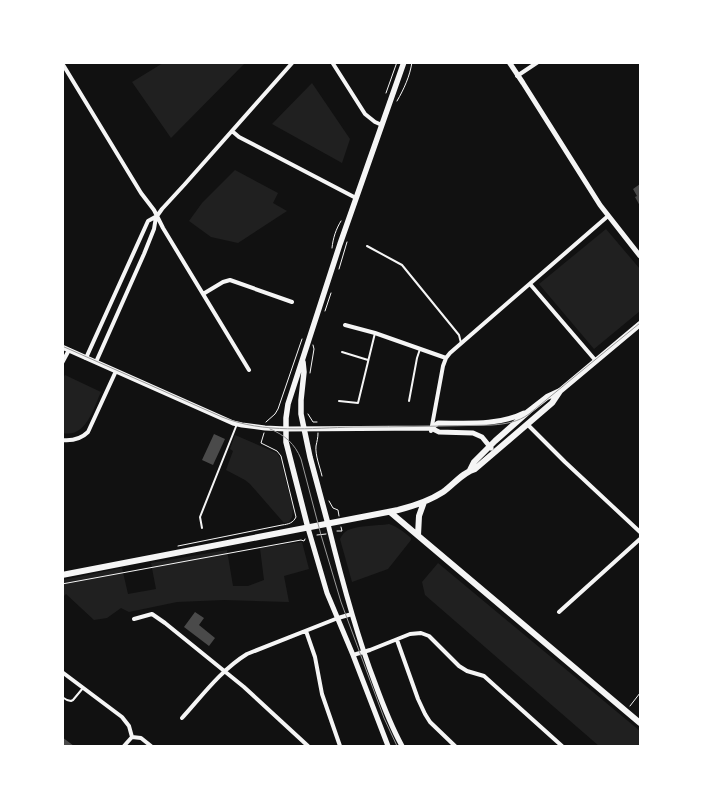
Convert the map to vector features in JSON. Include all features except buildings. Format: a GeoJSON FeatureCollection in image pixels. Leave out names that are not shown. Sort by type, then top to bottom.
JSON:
{"type":"FeatureCollection","features":[{"type":"Feature","properties":{"kind":"main road"},"geometry":{"type":"LineString","coordinates":[[308,528],[288,450],[286,414],[288,404],[356,198],[404,62]]}},
{"type":"Feature","properties":{"kind":"main road"},"geometry":{"type":"LineString","coordinates":[[62,575],[390,512],[424,502],[446,490],[470,470],[474,462],[490,446],[529,411],[547,396],[560,390],[640,324]]}},
{"type":"Feature","properties":{"kind":"main road"},"geometry":{"type":"LineString","coordinates":[[303,359],[301,414],[328,524]]}},
{"type":"Feature","properties":{"kind":"main road"},"geometry":{"type":"LineString","coordinates":[[470,470],[475,469],[552,403],[560,390]]}},
{"type":"Feature","properties":{"kind":"main road"},"geometry":{"type":"LineString","coordinates":[[418,535],[419,516],[424,502]]}},
{"type":"Feature","properties":{"kind":"main road"},"geometry":{"type":"LineString","coordinates":[[390,512],[640,723]]}},
{"type":"Feature","properties":{"kind":"street"},"geometry":{"type":"LineString","coordinates":[[96,362],[144,254],[157,216],[293,62]]}},
{"type":"Feature","properties":{"kind":"street"},"geometry":{"type":"LineString","coordinates":[[332,62],[365,114],[374,122],[382,125]]}},
{"type":"Feature","properties":{"kind":"street"},"geometry":{"type":"LineString","coordinates":[[509,62],[596,200],[640,256]]}},
{"type":"Feature","properties":{"kind":"street"},"geometry":{"type":"LineString","coordinates":[[518,76],[538,62]]}},
{"type":"Feature","properties":{"kind":"street"},"geometry":{"type":"LineString","coordinates":[[62,64],[141,193],[154,210],[162,228],[249,370]]}},
{"type":"Feature","properties":{"kind":"street"},"geometry":{"type":"LineString","coordinates":[[232,131],[239,137],[356,198]]}},
{"type":"Feature","properties":{"kind":"street"},"geometry":{"type":"LineString","coordinates":[[86,358],[148,221],[157,216]]}},
{"type":"Feature","properties":{"kind":"street"},"geometry":{"type":"LineString","coordinates":[[431,429],[443,366],[450,353],[608,216]]}},
{"type":"Feature","properties":{"kind":"street"},"geometry":{"type":"LineString","coordinates":[[203,294],[230,280],[292,302]]}},
{"type":"Feature","properties":{"kind":"street"},"geometry":{"type":"LineString","coordinates":[[530,284],[596,361]]}},
{"type":"Feature","properties":{"kind":"street"},"geometry":{"type":"LineString","coordinates":[[345,325],[375,333],[446,358]]}},
{"type":"Feature","properties":{"kind":"street"},"geometry":{"type":"LineString","coordinates":[[62,347],[237,424],[286,430],[431,429],[439,432],[473,433],[482,437],[495,452]]}},
{"type":"Feature","properties":{"kind":"street"},"geometry":{"type":"LineString","coordinates":[[62,363],[69,350]]}},
{"type":"Feature","properties":{"kind":"street"},"geometry":{"type":"LineString","coordinates":[[62,440],[76,439],[88,432],[116,371]]}},
{"type":"Feature","properties":{"kind":"street"},"geometry":{"type":"LineString","coordinates":[[431,429],[438,423],[501,421],[515,418],[529,411]]}},
{"type":"Feature","properties":{"kind":"street"},"geometry":{"type":"LineString","coordinates":[[527,424],[556,454],[640,532]]}},
{"type":"Feature","properties":{"kind":"street"},"geometry":{"type":"LineString","coordinates":[[328,524],[363,652],[390,723],[402,746]]}},
{"type":"Feature","properties":{"kind":"street"},"geometry":{"type":"LineString","coordinates":[[308,528],[328,593],[354,655],[388,746]]}},
{"type":"Feature","properties":{"kind":"street"},"geometry":{"type":"LineString","coordinates":[[559,612],[640,539]]}},
{"type":"Feature","properties":{"kind":"street"},"geometry":{"type":"LineString","coordinates":[[134,619],[152,614],[224,671],[308,746]]}},
{"type":"Feature","properties":{"kind":"street"},"geometry":{"type":"LineString","coordinates":[[182,718],[224,671],[247,654],[352,614]]}},
{"type":"Feature","properties":{"kind":"street"},"geometry":{"type":"LineString","coordinates":[[306,631],[315,657],[322,694],[340,746]]}},
{"type":"Feature","properties":{"kind":"street"},"geometry":{"type":"LineString","coordinates":[[354,655],[410,634],[421,633],[429,636],[460,666],[467,671],[484,676],[562,746]]}},
{"type":"Feature","properties":{"kind":"street"},"geometry":{"type":"LineString","coordinates":[[397,640],[425,714],[430,722],[455,746]]}},
{"type":"Feature","properties":{"kind":"street"},"geometry":{"type":"LineString","coordinates":[[62,672],[122,717],[129,726],[132,737]]}},
{"type":"Feature","properties":{"kind":"street"},"geometry":{"type":"LineString","coordinates":[[124,746],[132,737]]}},
{"type":"Feature","properties":{"kind":"street"},"geometry":{"type":"LineString","coordinates":[[132,737],[141,738],[150,746]]}},
{"type":"Feature","properties":{"kind":"lane"},"geometry":{"type":"LineString","coordinates":[[367,246],[402,265],[459,336],[461,343]]}},
{"type":"Feature","properties":{"kind":"lane"},"geometry":{"type":"LineString","coordinates":[[340,400],[358,403],[375,333]]}},
{"type":"Feature","properties":{"kind":"lane"},"geometry":{"type":"LineString","coordinates":[[409,401],[420,349]]}},
{"type":"Feature","properties":{"kind":"lane"},"geometry":{"type":"LineString","coordinates":[[342,352],[368,360]]}},
{"type":"Feature","properties":{"kind":"lane"},"geometry":{"type":"LineString","coordinates":[[202,528],[200,517],[237,424]]}},
{"type":"Feature","properties":{"kind":"lane"},"geometry":{"type":"LineString","coordinates":[[62,696],[71,701],[83,687]]}},
{"type":"Feature","properties":{"kind":"path"},"geometry":{"type":"LineString","coordinates":[[396,104],[403,91],[412,62]]}},
{"type":"Feature","properties":{"kind":"path"},"geometry":{"type":"LineString","coordinates":[[336,272],[348,239]]}},
{"type":"Feature","properties":{"kind":"path"},"geometry":{"type":"LineString","coordinates":[[324,314],[331,290]]}},
{"type":"Feature","properties":{"kind":"path"},"geometry":{"type":"LineString","coordinates":[[310,378],[313,345]]}},
{"type":"Feature","properties":{"kind":"path"},"geometry":{"type":"LineString","coordinates":[[266,422],[275,414]]}},
{"type":"Feature","properties":{"kind":"path"},"geometry":{"type":"LineString","coordinates":[[308,414],[313,422],[317,422]]}},
{"type":"Feature","properties":{"kind":"path"},"geometry":{"type":"LineString","coordinates":[[261,443],[277,451],[281,456],[296,516],[290,524]]}},
{"type":"Feature","properties":{"kind":"path"},"geometry":{"type":"LineString","coordinates":[[316,446],[323,480]]}},
{"type":"Feature","properties":{"kind":"path"},"geometry":{"type":"LineString","coordinates":[[327,497],[333,508],[338,510]]}},
{"type":"Feature","properties":{"kind":"path"},"geometry":{"type":"LineString","coordinates":[[62,584],[247,549],[304,541],[306,538],[342,531]]}},
{"type":"Feature","properties":{"kind":"path"},"geometry":{"type":"LineString","coordinates":[[629,706],[640,693]]}},
{"type":"Feature","properties":{"kind":"shaded area"},"geometry":{"type":"Polygon","coordinates":[[[163,63],[245,63],[171,138],[132,82],[163,63]]]}},
{"type":"Feature","properties":{"kind":"shaded area"},"geometry":{"type":"Polygon","coordinates":[[[312,83],[350,139],[342,163],[272,124],[312,83]]]}},
{"type":"Feature","properties":{"kind":"shaded area"},"geometry":{"type":"Polygon","coordinates":[[[235,170],[278,193],[273,203],[287,211],[238,243],[211,237],[189,221],[202,203],[235,170]]]}},
{"type":"Feature","properties":{"kind":"shaded area"},"geometry":{"type":"Polygon","coordinates":[[[606,229],[640,269],[640,311],[594,349],[539,284],[606,229]]]}},
{"type":"Feature","properties":{"kind":"shaded area"},"geometry":{"type":"Polygon","coordinates":[[[65,375],[101,392],[88,421],[78,431],[71,433],[63,433],[62,379],[65,375]]]}},
{"type":"Feature","properties":{"kind":"shaded area"},"geometry":{"type":"Polygon","coordinates":[[[235,435],[277,453],[293,508],[292,517],[289,522],[284,523],[250,484],[226,470],[233,451],[230,449],[235,435]]]}},
{"type":"Feature","properties":{"kind":"shaded area"},"geometry":{"type":"Polygon","coordinates":[[[389,524],[403,532],[411,540],[388,569],[352,582],[340,539],[344,533],[353,528],[389,524]]]}},
{"type":"Feature","properties":{"kind":"shaded area"},"geometry":{"type":"Polygon","coordinates":[[[302,542],[309,569],[284,576],[289,602],[224,600],[177,602],[129,612],[121,608],[107,618],[94,620],[66,594],[63,597],[63,580],[122,568],[128,594],[156,589],[151,563],[227,550],[233,586],[248,586],[264,580],[260,548],[302,542]]]}},
{"type":"Feature","properties":{"kind":"shaded area"},"geometry":{"type":"Polygon","coordinates":[[[438,563],[640,731],[640,746],[599,746],[425,595],[422,582],[438,563]]]}},
{"type":"Feature","properties":{"kind":"tram line"},"geometry":{"type":"LineString","coordinates":[[62,346],[222,417],[254,426],[304,429],[492,425],[512,422],[529,414],[640,323]]}},
{"type":"Feature","properties":{"kind":"tram line"},"geometry":{"type":"LineString","coordinates":[[270,429],[289,441],[301,459],[341,602],[384,718],[397,746]]}}]}
